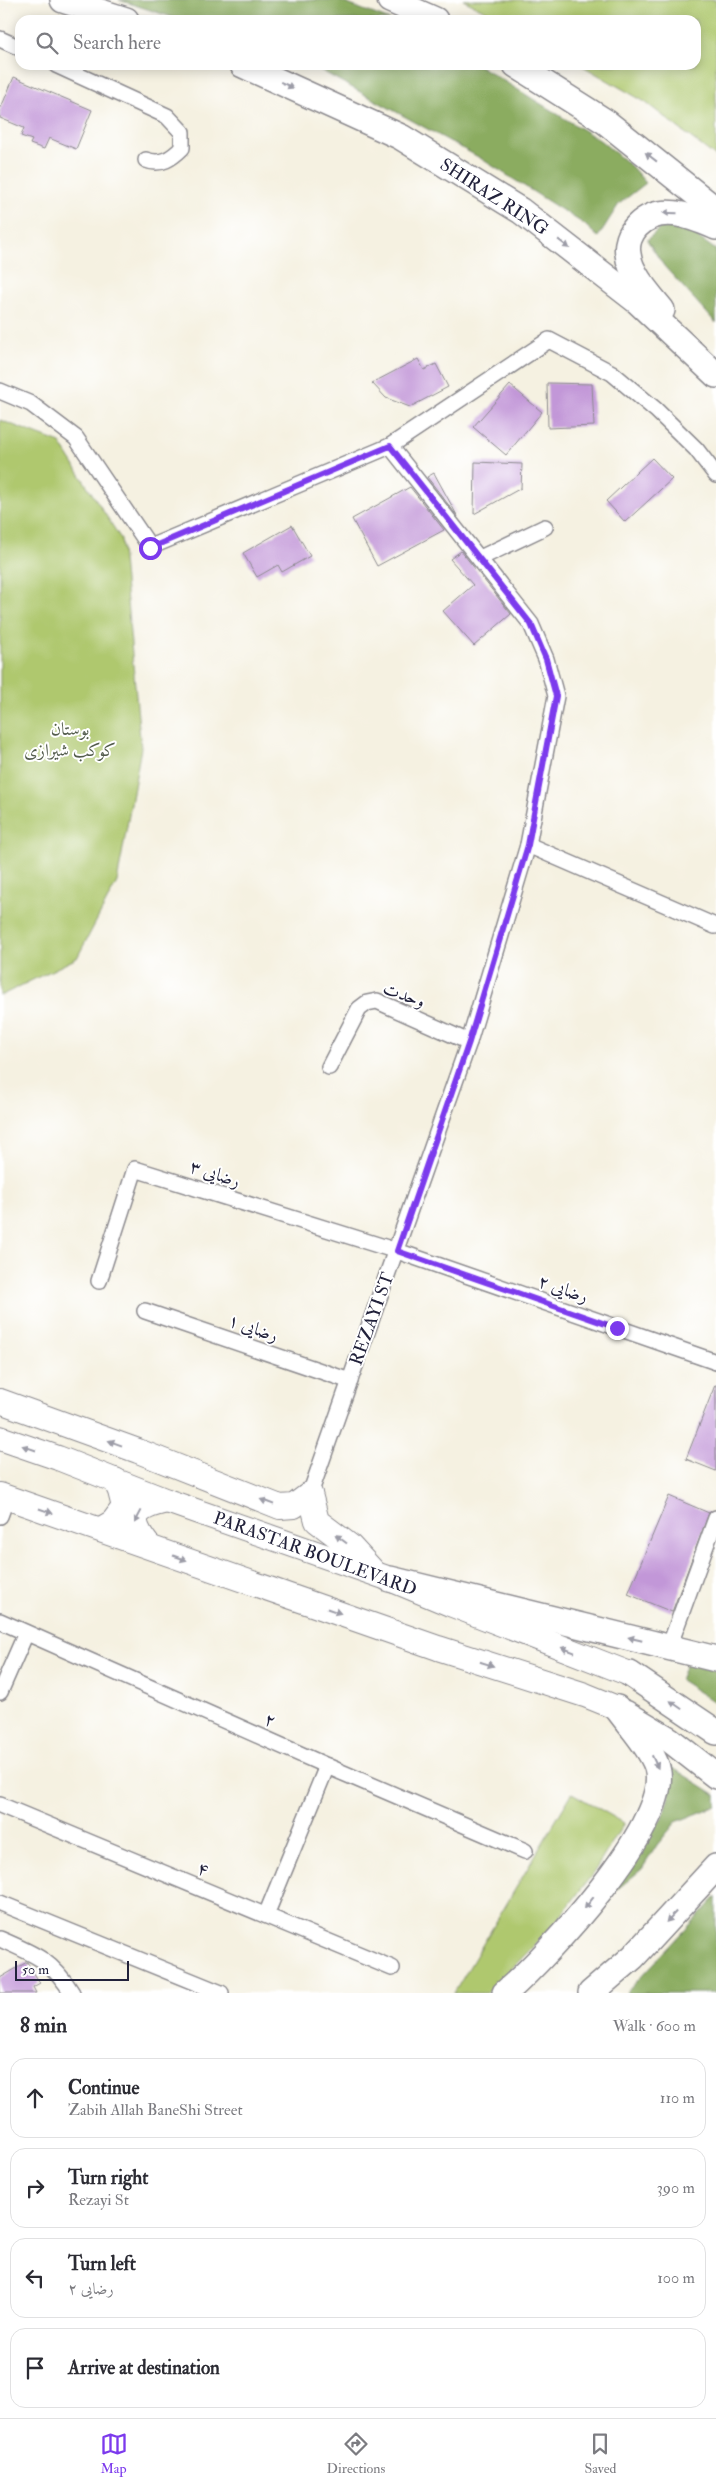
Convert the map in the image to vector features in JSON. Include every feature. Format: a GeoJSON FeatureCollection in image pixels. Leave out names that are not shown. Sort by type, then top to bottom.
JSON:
{"type":"FeatureCollection","features":[{"type":"Feature","properties":{"kind":"highway"},"geometry":{"type":"LineString","coordinates":[[63,0],[110,15]]}},
{"type":"Feature","properties":{"kind":"highway"},"geometry":{"type":"LineString","coordinates":[[390,0],[423,15]]}},
{"type":"Feature","properties":{"kind":"highway","name":"SHIRAZ RING"},"geometry":{"type":"LineString","coordinates":[[254,70],[401,137],[521,211],[636,301],[713,371]]}},
{"type":"Feature","properties":{"kind":"highway"},"geometry":{"type":"LineString","coordinates":[[524,70],[606,122],[716,210]]}},
{"type":"Feature","properties":{"kind":"highway"},"geometry":{"type":"LineString","coordinates":[[713,371],[656,303],[632,268],[627,254],[629,239],[633,230],[653,214],[679,213],[716,227]]}},
{"type":"Feature","properties":{"kind":"highway"},"geometry":{"type":"LineString","coordinates":[[383,1576],[716,1659]]}},
{"type":"Feature","properties":{"kind":"highway"},"geometry":{"type":"LineString","coordinates":[[630,1674],[716,1732]]}},
{"type":"Feature","properties":{"kind":"highway"},"geometry":{"type":"LineString","coordinates":[[617,1708],[670,1740],[716,1776]]}},
{"type":"Feature","properties":{"kind":"highway"},"geometry":{"type":"LineString","coordinates":[[505,1993],[524,1976],[580,1914],[611,1876],[652,1809],[658,1792],[658,1771],[653,1757],[617,1708]]}},
{"type":"Feature","properties":{"kind":"highway"},"geometry":{"type":"LineString","coordinates":[[601,1993],[710,1875]]}},
{"type":"Feature","properties":{"kind":"highway"},"geometry":{"type":"LineString","coordinates":[[591,1993],[633,1957]]}},
{"type":"Feature","properties":{"kind":"main road"},"geometry":{"type":"LineString","coordinates":[[0,1401],[138,1451],[280,1507],[294,1506],[310,1494],[317,1521],[350,1546],[383,1576]]}},
{"type":"Feature","properties":{"kind":"main road","name":"PARASTAR BOULEVARD"},"geometry":{"type":"LineString","coordinates":[[0,1438],[168,1501],[383,1576],[630,1674]]}},
{"type":"Feature","properties":{"kind":"main road"},"geometry":{"type":"LineString","coordinates":[[101,1530],[113,1522],[124,1507],[115,1480]]}},
{"type":"Feature","properties":{"kind":"main road"},"geometry":{"type":"LineString","coordinates":[[148,1546],[137,1532],[134,1524],[136,1517],[141,1510],[151,1504],[168,1501]]}},
{"type":"Feature","properties":{"kind":"main road"},"geometry":{"type":"LineString","coordinates":[[2,1503],[101,1530],[438,1648],[585,1695],[617,1708]]}},
{"type":"Feature","properties":{"kind":"street"},"geometry":{"type":"LineString","coordinates":[[0,39],[15,46]]}},
{"type":"Feature","properties":{"kind":"street"},"geometry":{"type":"LineString","coordinates":[[67,70],[166,116],[182,132],[182,148],[171,158],[154,163],[146,160]]}},
{"type":"Feature","properties":{"kind":"street"},"geometry":{"type":"LineString","coordinates":[[0,390],[31,404],[76,438],[150,548],[390,446],[549,340],[612,373],[656,410],[696,450],[716,475]]}},
{"type":"Feature","properties":{"kind":"street","name":"REZAYI ST"},"geometry":{"type":"LineString","coordinates":[[310,1494],[469,1042],[528,845],[556,696],[546,659],[531,624],[390,446]]}},
{"type":"Feature","properties":{"kind":"street"},"geometry":{"type":"LineString","coordinates":[[480,558],[545,527]]}},
{"type":"Feature","properties":{"kind":"street"},"geometry":{"type":"LineString","coordinates":[[528,845],[715,926]]}},
{"type":"Feature","properties":{"kind":"street","name":"وحدت"},"geometry":{"type":"LineString","coordinates":[[329,1067],[360,1009],[367,1003],[377,1001],[469,1042]]}},
{"type":"Feature","properties":{"kind":"street","name":"رضایی ۳"},"geometry":{"type":"LineString","coordinates":[[99,1281],[136,1169],[397,1251]]}},
{"type":"Feature","properties":{"kind":"street","name":"رضایی ۲"},"geometry":{"type":"LineString","coordinates":[[397,1251],[716,1362]]}},
{"type":"Feature","properties":{"kind":"street","name":"رضایی ۱"},"geometry":{"type":"LineString","coordinates":[[144,1311],[350,1381]]}},
{"type":"Feature","properties":{"kind":"street"},"geometry":{"type":"LineString","coordinates":[[669,1647],[716,1518]]}},
{"type":"Feature","properties":{"kind":"street","name":"۲"},"geometry":{"type":"LineString","coordinates":[[0,1621],[327,1766],[526,1851]]}},
{"type":"Feature","properties":{"kind":"street"},"geometry":{"type":"LineString","coordinates":[[0,1690],[26,1633]]}},
{"type":"Feature","properties":{"kind":"street"},"geometry":{"type":"LineString","coordinates":[[266,1915],[327,1766]]}},
{"type":"Feature","properties":{"kind":"street","name":"۴"},"geometry":{"type":"LineString","coordinates":[[0,1805],[392,1968]]}},
{"type":"Feature","properties":{"kind":"street"},"geometry":{"type":"LineString","coordinates":[[0,1903],[221,1993]]}},
{"type":"Feature","properties":{"kind":"street"},"geometry":{"type":"LineString","coordinates":[[0,1939],[38,1956],[60,1973],[72,1993]]}},
{"type":"Feature","properties":{"kind":"green space"},"geometry":{"type":"Polygon","coordinates":[[[119,0],[337,0],[377,15],[166,15],[119,0]]]}},
{"type":"Feature","properties":{"kind":"green space"},"geometry":{"type":"Polygon","coordinates":[[[463,0],[716,0],[716,157],[645,102],[590,70],[701,70],[701,15],[494,15],[463,0]]]}},
{"type":"Feature","properties":{"kind":"green space"},"geometry":{"type":"Polygon","coordinates":[[[320,70],[486,70],[601,141],[631,166],[646,183],[619,204],[598,237],[584,224],[480,158],[320,70]]]}},
{"type":"Feature","properties":{"kind":"green space"},"geometry":{"type":"Polygon","coordinates":[[[661,227],[685,228],[716,250],[716,323],[664,266],[647,240],[661,227]]]}},
{"type":"Feature","properties":{"kind":"green space","name":"بوستان کوکب شیرازی"},"geometry":{"type":"Polygon","coordinates":[[[0,420],[60,443],[121,539],[141,748],[117,882],[77,958],[0,996],[0,420]]]}},
{"type":"Feature","properties":{"kind":"green space"},"geometry":{"type":"Polygon","coordinates":[[[686,1664],[716,1671],[716,1703],[680,1680],[686,1664]]]}},
{"type":"Feature","properties":{"kind":"green space"},"geometry":{"type":"Polygon","coordinates":[[[665,1763],[716,1795],[716,1806],[676,1822],[657,1845],[642,1869],[615,1891],[637,1853],[663,1817],[670,1792],[665,1763]]]}},
{"type":"Feature","properties":{"kind":"green space"},"geometry":{"type":"Polygon","coordinates":[[[572,1793],[624,1823],[594,1872],[555,1924],[493,1988],[487,1993],[454,1993],[572,1793]]]}},
{"type":"Feature","properties":{"kind":"green space"},"geometry":{"type":"Polygon","coordinates":[[[716,1897],[716,1993],[626,1993],[716,1897]]]}},
{"type":"Feature","properties":{"kind":"building"},"geometry":{"type":"Polygon","coordinates":[[[14,77],[92,110],[76,149],[49,138],[44,149],[30,144],[32,140],[21,136],[24,128],[0,118],[0,110],[14,77]]]}},
{"type":"Feature","properties":{"kind":"building"},"geometry":{"type":"Polygon","coordinates":[[[418,359],[424,370],[436,364],[448,387],[410,407],[386,398],[372,383],[418,359]]]}},
{"type":"Feature","properties":{"kind":"building"},"geometry":{"type":"Polygon","coordinates":[[[547,383],[592,384],[594,426],[548,428],[547,383]]]}},
{"type":"Feature","properties":{"kind":"building"},"geometry":{"type":"Polygon","coordinates":[[[510,385],[542,412],[506,455],[473,427],[510,385]]]}},
{"type":"Feature","properties":{"kind":"building"},"geometry":{"type":"Polygon","coordinates":[[[652,458],[672,479],[625,522],[606,501],[652,458]]]}},
{"type":"Feature","properties":{"kind":"building"},"geometry":{"type":"Polygon","coordinates":[[[475,462],[522,464],[521,488],[474,514],[475,462]]]}},
{"type":"Feature","properties":{"kind":"building"},"geometry":{"type":"Polygon","coordinates":[[[434,473],[458,517],[427,477],[434,473]]]}},
{"type":"Feature","properties":{"kind":"building"},"geometry":{"type":"Polygon","coordinates":[[[410,487],[444,530],[377,566],[352,519],[410,487]]]}},
{"type":"Feature","properties":{"kind":"building"},"geometry":{"type":"Polygon","coordinates":[[[292,525],[310,556],[282,572],[278,565],[257,577],[243,553],[292,525]]]}},
{"type":"Feature","properties":{"kind":"building"},"geometry":{"type":"Polygon","coordinates":[[[461,551],[511,614],[474,646],[443,611],[473,585],[450,559],[461,551]]]}},
{"type":"Feature","properties":{"kind":"building"},"geometry":{"type":"Polygon","coordinates":[[[716,1385],[716,1471],[686,1459],[716,1385]]]}},
{"type":"Feature","properties":{"kind":"building"},"geometry":{"type":"Polygon","coordinates":[[[669,1496],[709,1513],[672,1612],[628,1594],[669,1496]]]}},
{"type":"Feature","properties":{"kind":"building"},"geometry":{"type":"Polygon","coordinates":[[[27,1962],[40,1983],[33,1987],[36,1993],[0,1993],[0,1978],[27,1962]]]}},
{"type":"Feature","properties":{"kind":"route"},"geometry":{"type":"LineString","coordinates":[[150,548],[390,446],[531,624],[546,659],[556,696],[528,845],[469,1042],[397,1251],[617,1328]]}}]}
